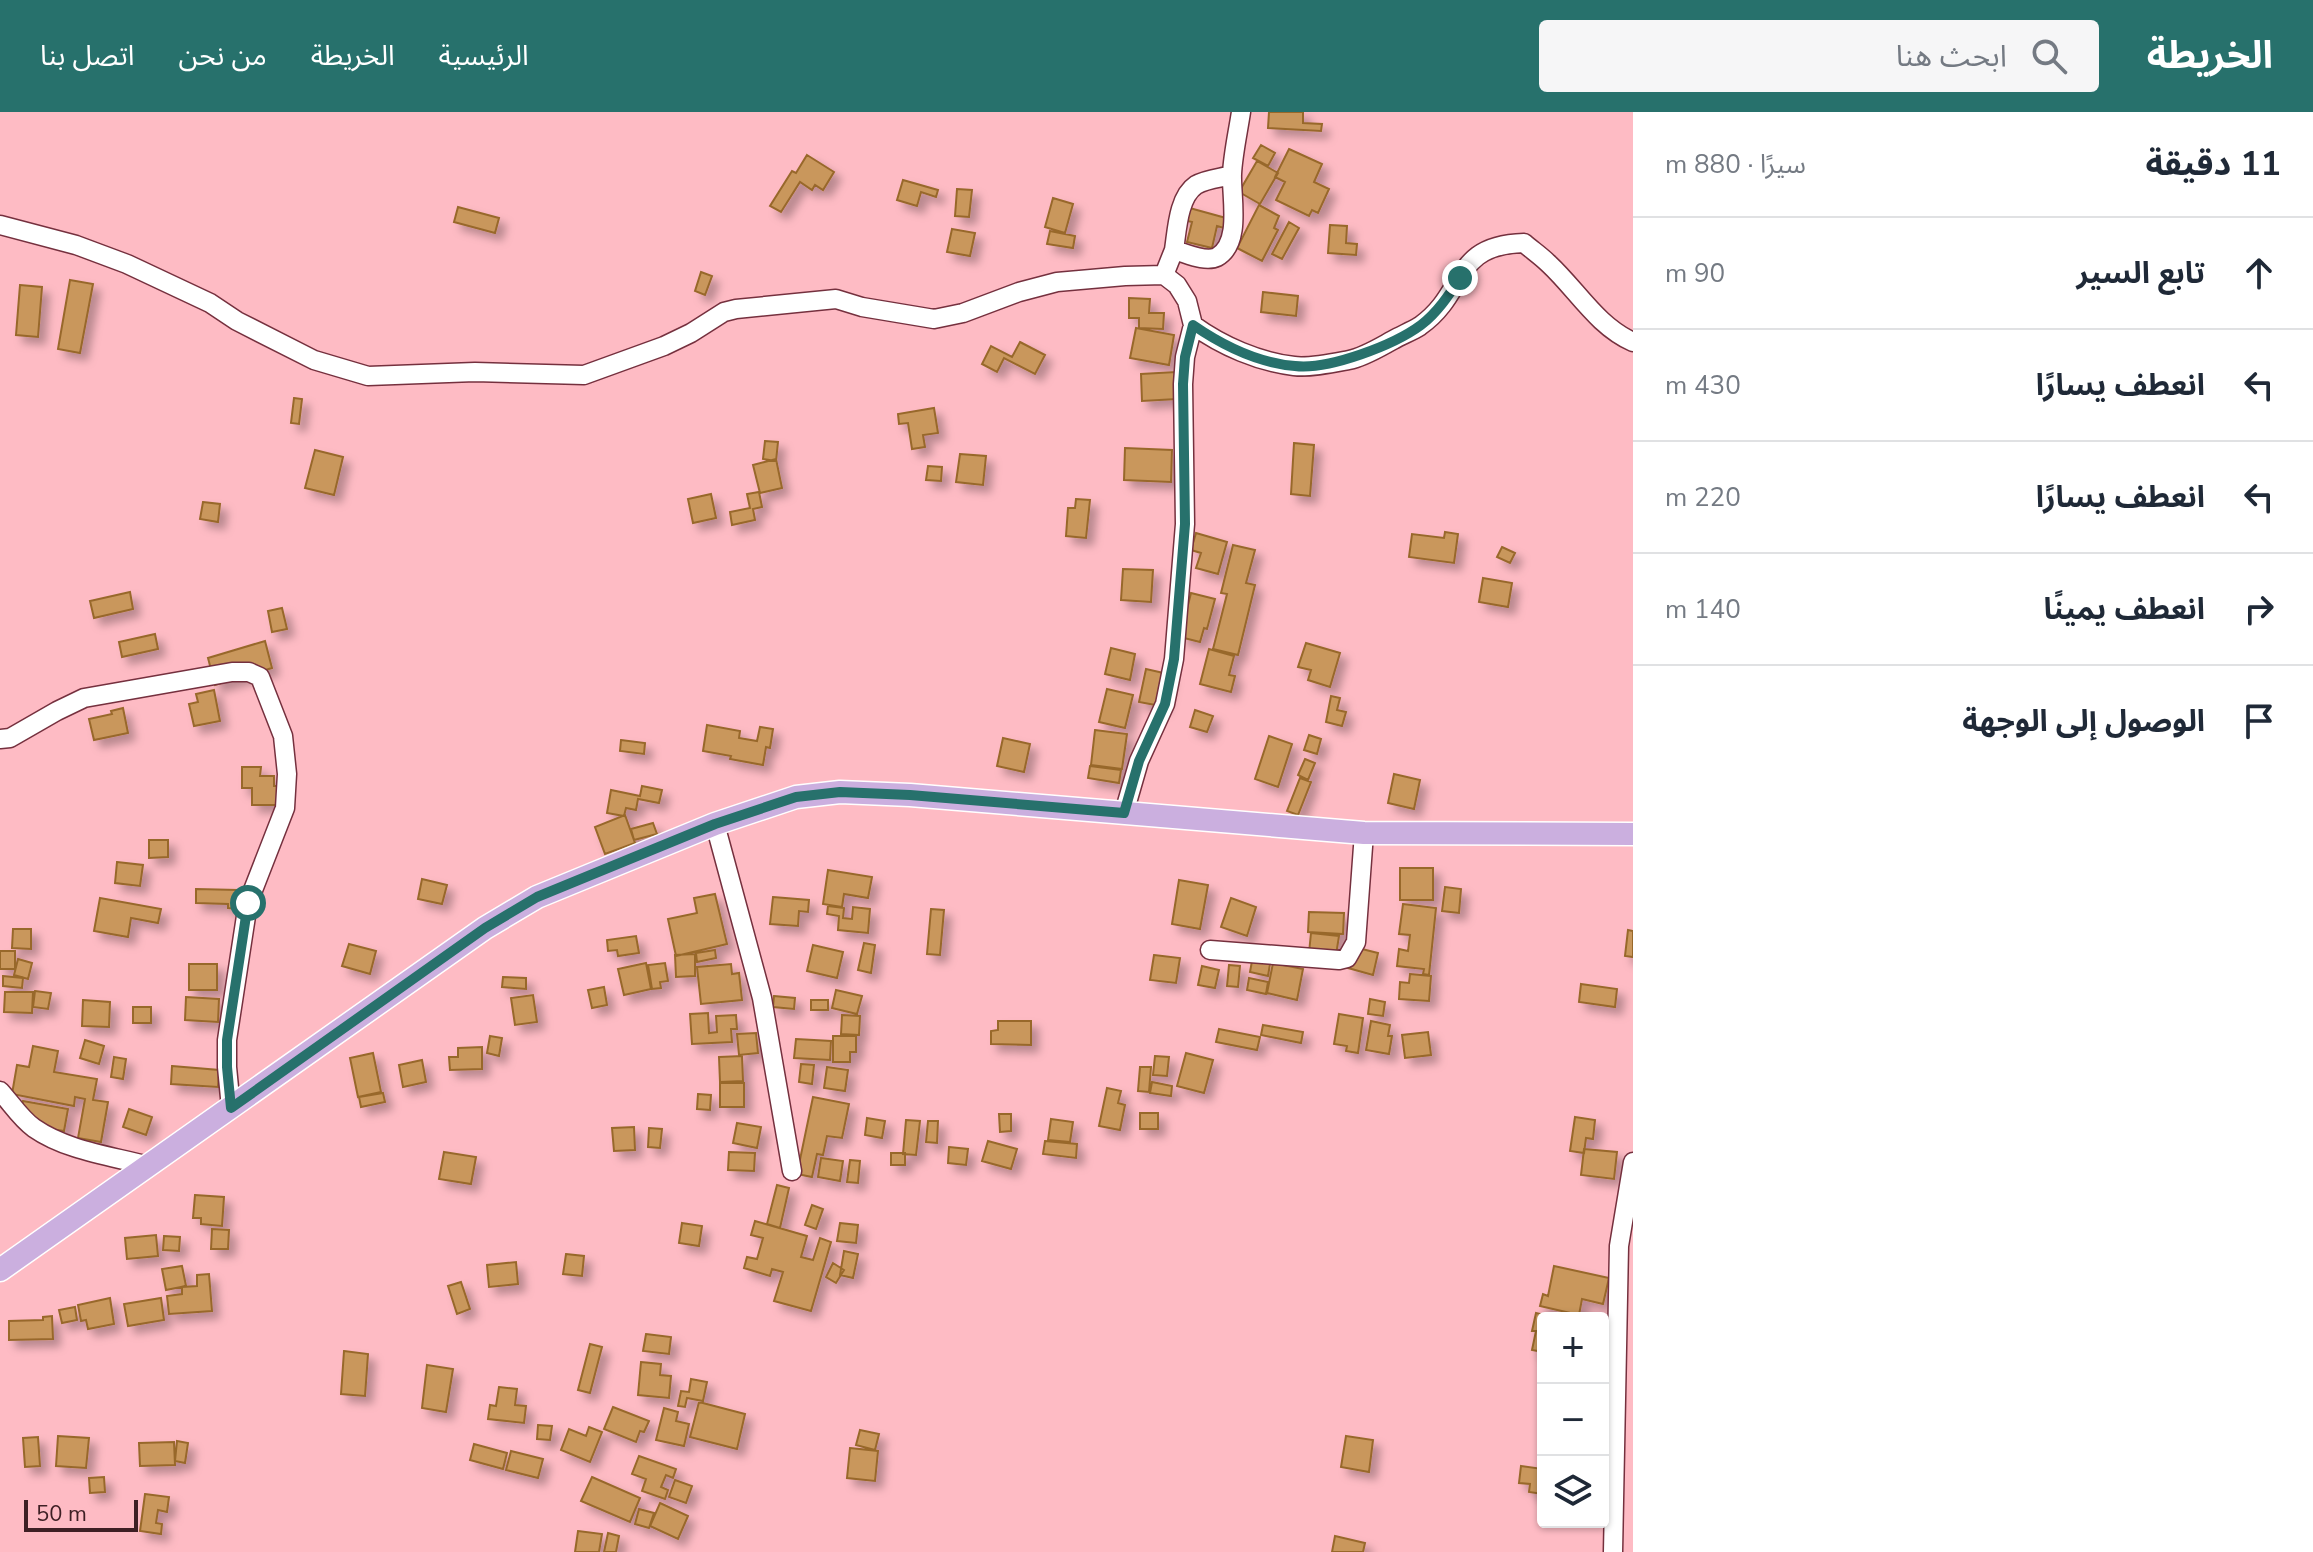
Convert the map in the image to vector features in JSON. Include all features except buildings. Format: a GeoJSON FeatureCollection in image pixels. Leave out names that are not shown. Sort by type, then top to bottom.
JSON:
{"type":"FeatureCollection","features":[{"type":"Feature","properties":{"kind":"main road"},"geometry":{"type":"LineString","coordinates":[[0,1270],[485,928],[537,897],[715,824],[796,797],[840,792],[910,795],[1364,833],[1633,834]]}},
{"type":"Feature","properties":{"kind":"street"},"geometry":{"type":"LineString","coordinates":[[1174,250],[1208,259],[1226,249],[1233,223],[1232,175],[1241,112]]}},
{"type":"Feature","properties":{"kind":"street"},"geometry":{"type":"LineString","coordinates":[[1164,275],[1174,250],[1187,194],[1194,186],[1232,175]]}},
{"type":"Feature","properties":{"kind":"street"},"geometry":{"type":"LineString","coordinates":[[0,225],[62,240],[127,264],[210,303],[237,321],[314,360],[368,376],[475,372],[584,375],[664,346],[724,312],[736,309],[836,299],[862,307],[934,319],[963,313],[1019,292],[1057,282],[1164,275],[1177,285],[1187,301],[1193,325],[1185,357],[1183,384],[1185,524],[1174,659],[1165,704],[1139,761],[1124,813]]}},
{"type":"Feature","properties":{"kind":"street"},"geometry":{"type":"LineString","coordinates":[[1193,325],[1211,338],[1250,355],[1297,367],[1351,360],[1421,325],[1450,293],[1466,265],[1483,250],[1524,243],[1549,264],[1610,328],[1633,342]]}},
{"type":"Feature","properties":{"kind":"street"},"geometry":{"type":"LineString","coordinates":[[0,739],[10,738],[84,698],[232,672],[249,672],[260,677],[283,736],[287,774],[285,808],[248,903],[227,1040],[231,1108]]}},
{"type":"Feature","properties":{"kind":"street"},"geometry":{"type":"LineString","coordinates":[[715,824],[762,998],[792,1171]]}},
{"type":"Feature","properties":{"kind":"street"},"geometry":{"type":"LineString","coordinates":[[1210,950],[1339,960],[1347,958],[1356,942],[1364,833]]}},
{"type":"Feature","properties":{"kind":"street"},"geometry":{"type":"LineString","coordinates":[[0,1091],[32,1127],[48,1136],[149,1166]]}},
{"type":"Feature","properties":{"kind":"street"},"geometry":{"type":"LineString","coordinates":[[1613,1552],[1619,1246],[1633,1162]]}},
{"type":"Feature","properties":{"kind":"route"},"geometry":{"type":"LineString","coordinates":[[248,903],[227,1040],[231,1108],[485,928],[537,897],[715,824],[796,797],[840,792],[910,795],[1124,813],[1139,761],[1165,704],[1174,659],[1185,524],[1183,384],[1185,357],[1193,325],[1211,338],[1261,359],[1297,367],[1351,360],[1421,325],[1438,309],[1460,278]]}}]}
